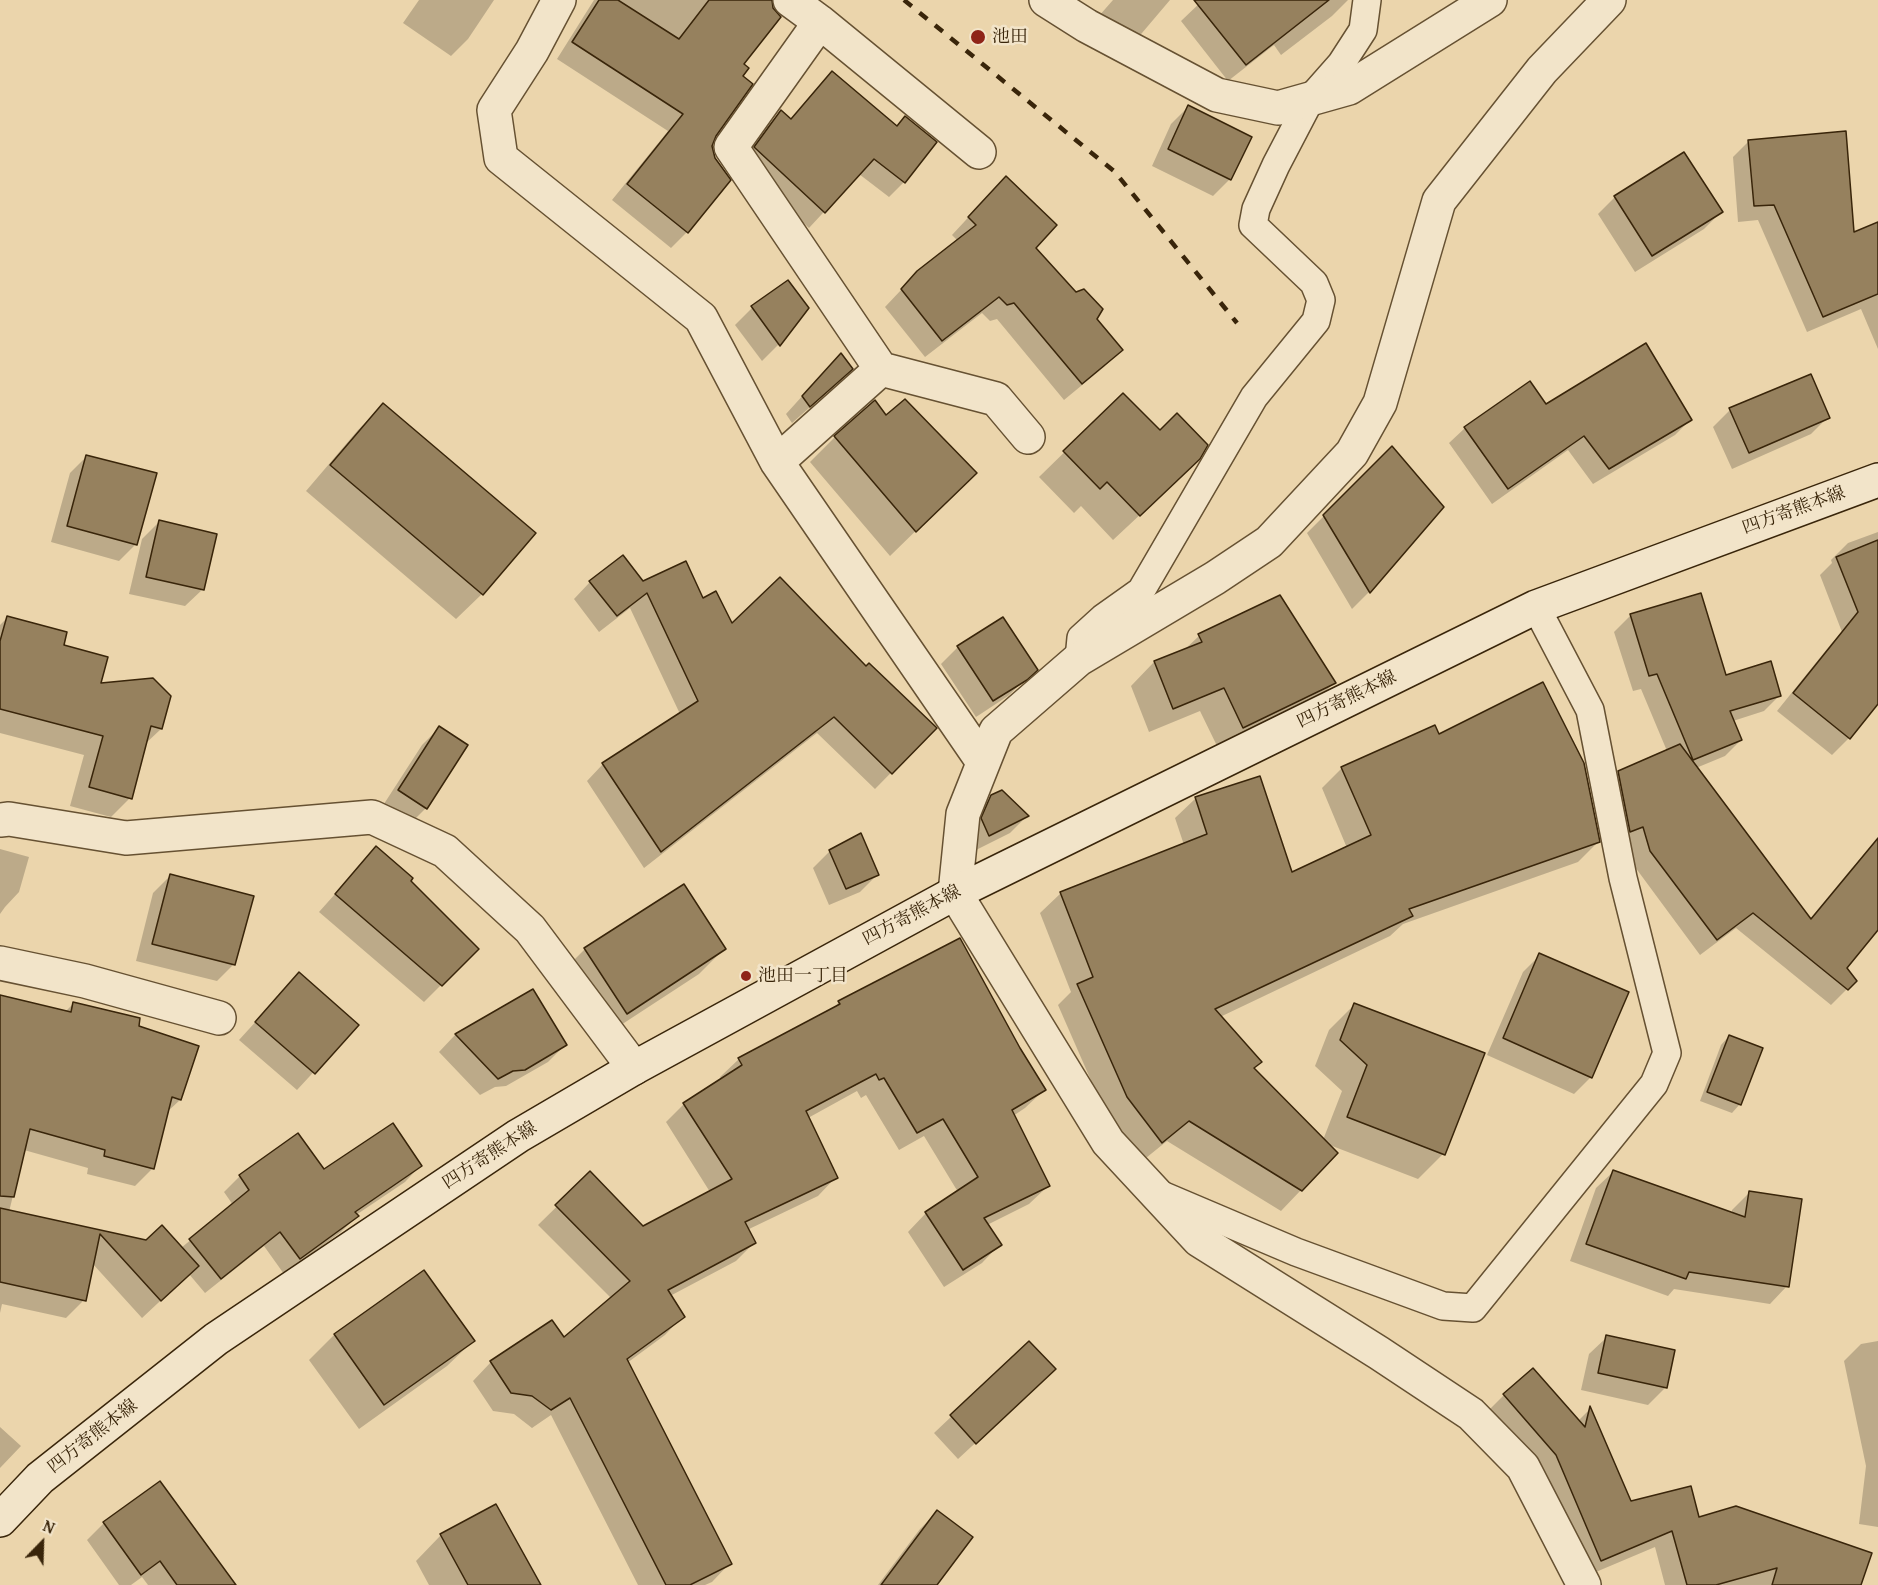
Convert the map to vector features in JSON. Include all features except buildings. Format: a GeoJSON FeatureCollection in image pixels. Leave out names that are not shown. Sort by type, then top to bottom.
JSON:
{"type":"FeatureCollection","features":[{"type":"Feature","properties":{"kind":"street"},"geometry":{"type":"LineString","coordinates":[[559,0],[532,51],[494,110],[501,158],[700,318],[777,462],[983,762]]}},
{"type":"Feature","properties":{"kind":"street"},"geometry":{"type":"LineString","coordinates":[[790,0],[979,152]]}},
{"type":"Feature","properties":{"kind":"street"},"geometry":{"type":"LineString","coordinates":[[1046,0],[1087,26],[1217,95],[1278,108],[1349,88],[1490,0]]}},
{"type":"Feature","properties":{"kind":"street"},"geometry":{"type":"LineString","coordinates":[[1584,1585],[1523,1467],[1471,1414],[1199,1240],[1108,1142],[955,893],[963,814],[996,731],[1079,660],[1215,578],[1269,542],[1352,453],[1380,404],[1439,201],[1542,70],[1609,0]]}},
{"type":"Feature","properties":{"kind":"street"},"geometry":{"type":"LineString","coordinates":[[820,22],[731,147],[880,369],[996,399],[1028,437]]}},
{"type":"Feature","properties":{"kind":"street"},"geometry":{"type":"LineString","coordinates":[[777,462],[880,369]]}},
{"type":"Feature","properties":{"kind":"street","name":"四方寄熊本線"},"geometry":{"type":"LineString","coordinates":[[0,1520],[40,1478],[216,1339],[518,1136],[634,1068],[955,893],[1536,607],[1878,480]]}},
{"type":"Feature","properties":{"kind":"street"},"geometry":{"type":"LineString","coordinates":[[0,820],[9,819],[126,838],[372,817],[445,851],[530,928],[634,1068]]}},
{"type":"Feature","properties":{"kind":"street"},"geometry":{"type":"LineString","coordinates":[[0,963],[85,981],[219,1018]]}},
{"type":"Feature","properties":{"kind":"lane"},"geometry":{"type":"LineString","coordinates":[[1079,660],[1081,638],[1103,618],[1141,591],[1254,397],[1316,321],[1322,300],[1314,283],[1253,225],[1256,209],[1276,165],[1311,98],[1341,64],[1363,30],[1367,0]]}},
{"type":"Feature","properties":{"kind":"lane"},"geometry":{"type":"LineString","coordinates":[[1155,1192],[1296,1252],[1443,1306],[1473,1308],[1654,1084],[1667,1053],[1623,878],[1590,710],[1536,607]]}},
{"type":"Feature","properties":{"kind":"railway"},"geometry":{"type":"LineString","coordinates":[[904,0],[1115,172],[1237,323]]}},
{"type":"Feature","properties":{"kind":"place","name":"池田"},"geometry":{"type":"Point","coordinates":[978,37]}},
{"type":"Feature","properties":{"kind":"place","name":"池田一丁目"},"geometry":{"type":"Point","coordinates":[746,976]}}]}
